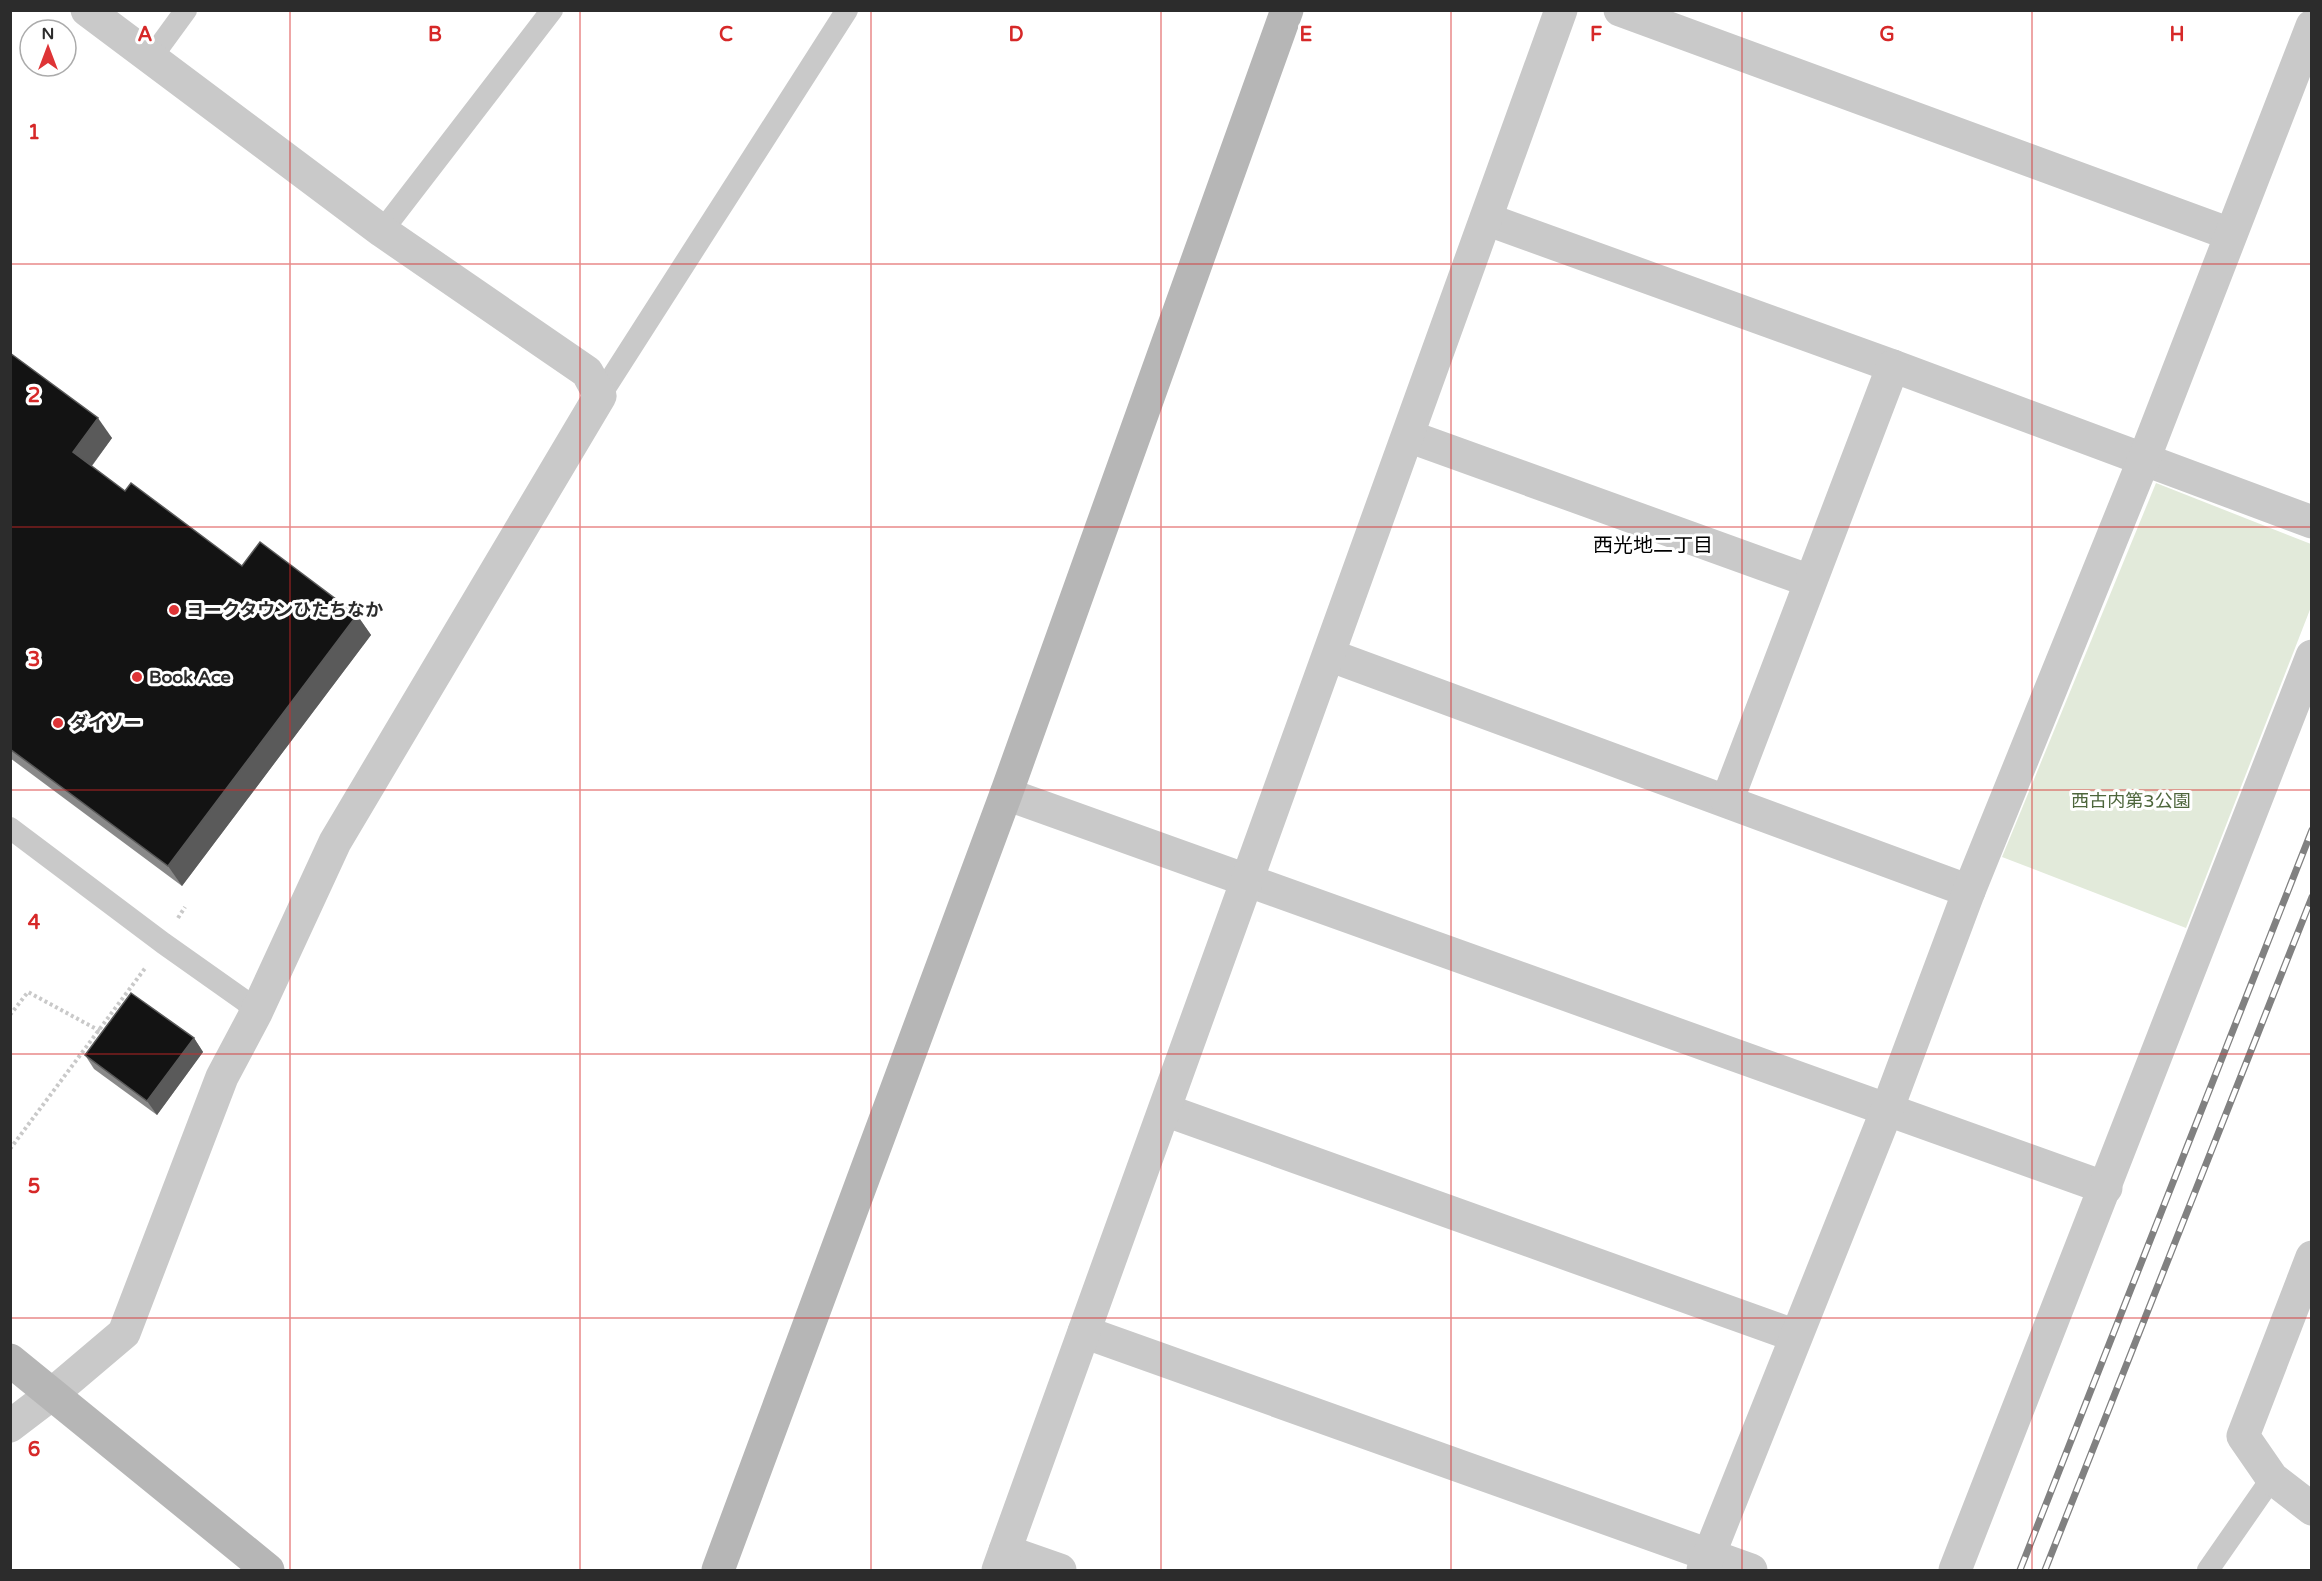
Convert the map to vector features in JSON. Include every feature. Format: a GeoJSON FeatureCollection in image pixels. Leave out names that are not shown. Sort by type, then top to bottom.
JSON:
{"type":"FeatureCollection","features":[{"type":"Feature","properties":{"kind":"street"},"geometry":{"type":"LineString","coordinates":[[10,1426],[124,1333],[222,1077],[256,1013],[335,842],[600,396],[587,372],[382,231],[87,10]]}},
{"type":"Feature","properties":{"kind":"street"},"geometry":{"type":"LineString","coordinates":[[718,1570],[1006,794],[1287,10]]}},
{"type":"Feature","properties":{"kind":"street"},"geometry":{"type":"LineString","coordinates":[[1060,1570],[1002,1561],[1562,10]]}},
{"type":"Feature","properties":{"kind":"street"},"geometry":{"type":"LineString","coordinates":[[1620,10],[2229,234]]}},
{"type":"Feature","properties":{"kind":"street"},"geometry":{"type":"LineString","coordinates":[[2307,10],[2312,12]]}},
{"type":"Feature","properties":{"kind":"street"},"geometry":{"type":"LineString","coordinates":[[1706,1563],[1887,1110],[1969,891],[2144,459],[2229,234],[2312,26]]}},
{"type":"Feature","properties":{"kind":"street"},"geometry":{"type":"LineString","coordinates":[[1486,219],[1893,366],[2312,522]]}},
{"type":"Feature","properties":{"kind":"street"},"geometry":{"type":"LineString","coordinates":[[1727,801],[1893,366]]}},
{"type":"Feature","properties":{"kind":"street"},"geometry":{"type":"LineString","coordinates":[[1408,436],[1810,581]]}},
{"type":"Feature","properties":{"kind":"street"},"geometry":{"type":"LineString","coordinates":[[1329,655],[1969,891]]}},
{"type":"Feature","properties":{"kind":"street"},"geometry":{"type":"LineString","coordinates":[[1955,1570],[2312,656]]}},
{"type":"Feature","properties":{"kind":"street"},"geometry":{"type":"LineString","coordinates":[[1006,794],[2106,1188]]}},
{"type":"Feature","properties":{"kind":"street"},"geometry":{"type":"LineString","coordinates":[[1165,1110],[1796,1336]]}},
{"type":"Feature","properties":{"kind":"street"},"geometry":{"type":"LineString","coordinates":[[2312,1257],[2243,1436],[2272,1478],[2312,1509]]}},
{"type":"Feature","properties":{"kind":"street"},"geometry":{"type":"LineString","coordinates":[[1084,1332],[1706,1563],[1751,1570]]}},
{"type":"Feature","properties":{"kind":"street"},"geometry":{"type":"LineString","coordinates":[[10,1360],[268,1570]]}},
{"type":"Feature","properties":{"kind":"lane"},"geometry":{"type":"LineString","coordinates":[[151,58],[186,10]]}},
{"type":"Feature","properties":{"kind":"lane"},"geometry":{"type":"LineString","coordinates":[[382,231],[552,10]]}},
{"type":"Feature","properties":{"kind":"lane"},"geometry":{"type":"LineString","coordinates":[[600,396],[847,10]]}},
{"type":"Feature","properties":{"kind":"lane"},"geometry":{"type":"LineString","coordinates":[[10,828],[163,943],[245,1001],[256,1013]]}},
{"type":"Feature","properties":{"kind":"lane"},"geometry":{"type":"LineString","coordinates":[[2208,1570],[2272,1478]]}},
{"type":"Feature","properties":{"kind":"path"},"geometry":{"type":"LineString","coordinates":[[10,1149],[100,1031],[163,943],[185,907]]}},
{"type":"Feature","properties":{"kind":"path"},"geometry":{"type":"LineString","coordinates":[[10,1015],[28,992],[100,1031]]}},
{"type":"Feature","properties":{"kind":"green space","name":"西古内第3公園"},"geometry":{"type":"Polygon","coordinates":[[[2156,483],[2311,544],[2311,607],[2186,928],[2002,857],[2156,483]]]}},
{"type":"Feature","properties":{"kind":"building","name":"ヨークタウンひたちなか"},"geometry":{"type":"Polygon","coordinates":[[[10,353],[98,418],[73,452],[125,491],[131,483],[242,566],[260,542],[357,615],[168,866],[10,749],[10,353]]]}},
{"type":"Feature","properties":{"kind":"building"},"geometry":{"type":"Polygon","coordinates":[[[131,993],[194,1038],[147,1101],[85,1055],[131,993]]]}},
{"type":"Feature","properties":{"kind":"railway"},"geometry":{"type":"LineString","coordinates":[[2020,1570],[2312,830]]}},
{"type":"Feature","properties":{"kind":"railway"},"geometry":{"type":"LineString","coordinates":[[2045,1570],[2312,897]]}},
{"type":"Feature","properties":{"kind":"place","name":"ヨークタウンひたちなか"},"geometry":{"type":"Point","coordinates":[174,610]}},
{"type":"Feature","properties":{"kind":"place","name":"Book Ace"},"geometry":{"type":"Point","coordinates":[137,677]}},
{"type":"Feature","properties":{"kind":"place","name":"ダイソー"},"geometry":{"type":"Point","coordinates":[58,723]}},
{"type":"Feature","properties":{"kind":"district","name":"西光地二丁目"},"geometry":{"type":"Point","coordinates":[1653,545]}}]}
